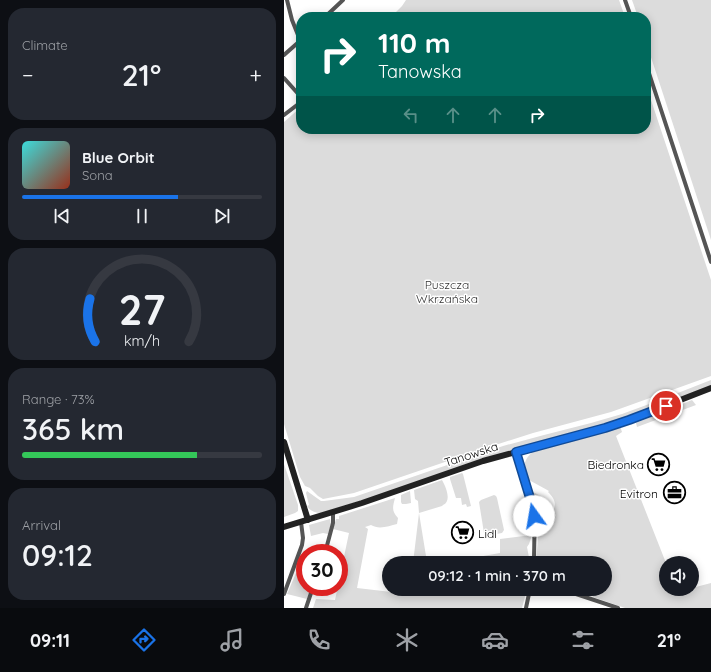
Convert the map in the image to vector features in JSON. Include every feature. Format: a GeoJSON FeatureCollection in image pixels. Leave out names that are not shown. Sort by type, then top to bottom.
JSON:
{"type":"FeatureCollection","features":[{"type":"Feature","properties":{"kind":"main road","name":"Tanowska"},"geometry":{"type":"LineString","coordinates":[[284,527],[369,500],[466,466],[605,428],[711,388]]}},
{"type":"Feature","properties":{"kind":"main road"},"geometry":{"type":"LineString","coordinates":[[284,442],[308,520]]}},
{"type":"Feature","properties":{"kind":"street"},"geometry":{"type":"LineString","coordinates":[[287,0],[296,30]]}},
{"type":"Feature","properties":{"kind":"street"},"geometry":{"type":"LineString","coordinates":[[329,12],[342,0]]}},
{"type":"Feature","properties":{"kind":"street"},"geometry":{"type":"LineString","coordinates":[[625,0],[629,12]]}},
{"type":"Feature","properties":{"kind":"street"},"geometry":{"type":"LineString","coordinates":[[284,55],[296,44]]}},
{"type":"Feature","properties":{"kind":"street"},"geometry":{"type":"LineString","coordinates":[[284,78],[296,91]]}},
{"type":"Feature","properties":{"kind":"street"},"geometry":{"type":"LineString","coordinates":[[651,79],[711,262]]}},
{"type":"Feature","properties":{"kind":"street"},"geometry":{"type":"LineString","coordinates":[[284,115],[296,106]]}},
{"type":"Feature","properties":{"kind":"street"},"geometry":{"type":"LineString","coordinates":[[516,452],[534,516],[534,556]]}},
{"type":"Feature","properties":{"kind":"street"},"geometry":{"type":"LineString","coordinates":[[327,544],[333,523],[333,512]]}},
{"type":"Feature","properties":{"kind":"street"},"geometry":{"type":"LineString","coordinates":[[284,594],[302,545],[303,538],[301,522]]}},
{"type":"Feature","properties":{"kind":"street"},"geometry":{"type":"LineString","coordinates":[[306,608],[310,596]]}},
{"type":"Feature","properties":{"kind":"street"},"geometry":{"type":"LineString","coordinates":[[526,608],[529,596]]}},
{"type":"Feature","properties":{"kind":"street"},"geometry":{"type":"LineString","coordinates":[[582,596],[618,608]]}},
{"type":"Feature","properties":{"kind":"green space"},"geometry":{"type":"Polygon","coordinates":[[[406,0],[619,0],[623,12],[396,12],[406,0]]]}},
{"type":"Feature","properties":{"kind":"green space"},"geometry":{"type":"Polygon","coordinates":[[[632,0],[711,0],[711,240],[651,57],[651,12],[636,12],[632,0]]]}},
{"type":"Feature","properties":{"kind":"green space","name":"Puszcza Wkrzańska"},"geometry":{"type":"Polygon","coordinates":[[[651,100],[711,280],[711,376],[611,412],[533,433],[354,493],[323,499],[310,488],[305,486],[300,477],[284,424],[284,122],[296,111],[296,134],[651,134],[651,100]]]}},
{"type":"Feature","properties":{"kind":"green space"},"geometry":{"type":"Polygon","coordinates":[[[711,380],[711,386],[642,414],[321,513],[313,511],[307,506],[309,505],[306,493],[307,491],[321,501],[354,497],[503,446],[622,414],[711,380]]]}},
{"type":"Feature","properties":{"kind":"green space"},"geometry":{"type":"Polygon","coordinates":[[[692,400],[696,405],[637,427],[636,423],[692,400]]]}},
{"type":"Feature","properties":{"kind":"green space"},"geometry":{"type":"Polygon","coordinates":[[[620,426],[622,432],[616,436],[663,556],[659,556],[659,596],[699,596],[699,586],[711,583],[711,608],[625,608],[593,597],[612,596],[612,556],[537,556],[538,518],[542,521],[553,515],[555,512],[553,511],[555,503],[548,492],[549,491],[529,480],[525,472],[525,461],[533,452],[620,426]]]}},
{"type":"Feature","properties":{"kind":"green space"},"geometry":{"type":"Polygon","coordinates":[[[284,464],[298,505],[298,511],[284,517],[284,464]]]}},
{"type":"Feature","properties":{"kind":"green space"},"geometry":{"type":"Polygon","coordinates":[[[462,473],[471,506],[467,507],[466,504],[462,505],[461,498],[456,498],[450,479],[450,477],[462,473]]]}},
{"type":"Feature","properties":{"kind":"green space"},"geometry":{"type":"Polygon","coordinates":[[[442,480],[448,497],[446,503],[442,506],[419,513],[418,501],[415,499],[414,490],[442,480]]]}},
{"type":"Feature","properties":{"kind":"green space"},"geometry":{"type":"Polygon","coordinates":[[[410,491],[411,503],[402,504],[401,495],[410,491]]]}},
{"type":"Feature","properties":{"kind":"green space"},"geometry":{"type":"Polygon","coordinates":[[[532,492],[542,498],[544,502],[543,509],[541,511],[534,509],[531,498],[532,492]]]}},
{"type":"Feature","properties":{"kind":"green space"},"geometry":{"type":"Polygon","coordinates":[[[494,495],[497,498],[504,530],[502,533],[485,536],[479,502],[494,495]]]}},
{"type":"Feature","properties":{"kind":"green space"},"geometry":{"type":"Polygon","coordinates":[[[395,498],[393,508],[394,513],[398,518],[397,524],[384,527],[371,525],[365,527],[368,529],[357,588],[382,591],[382,596],[525,596],[522,608],[313,608],[316,599],[335,600],[336,596],[348,596],[348,544],[347,544],[349,533],[333,529],[336,519],[339,519],[339,516],[395,498]]]}},
{"type":"Feature","properties":{"kind":"green space"},"geometry":{"type":"Polygon","coordinates":[[[419,513],[426,556],[414,556],[419,513]]]}},
{"type":"Feature","properties":{"kind":"green space"},"geometry":{"type":"Polygon","coordinates":[[[330,519],[331,524],[328,534],[323,533],[311,536],[309,525],[330,519]]]}},
{"type":"Feature","properties":{"kind":"green space"},"geometry":{"type":"Polygon","coordinates":[[[532,535],[527,547],[529,556],[483,556],[500,553],[500,539],[532,535]]]}},
{"type":"Feature","properties":{"kind":"green space"},"geometry":{"type":"Polygon","coordinates":[[[296,573],[296,596],[308,596],[307,599],[287,594],[296,573]]]}},
{"type":"Feature","properties":{"kind":"place","name":"Biedronka"},"geometry":{"type":"Point","coordinates":[659,464]}},
{"type":"Feature","properties":{"kind":"place","name":"Evitron"},"geometry":{"type":"Point","coordinates":[674,493]}},
{"type":"Feature","properties":{"kind":"place","name":"Lidl"},"geometry":{"type":"Point","coordinates":[462,533]}},
{"type":"Feature","properties":{"kind":"route"},"geometry":{"type":"LineString","coordinates":[[534,516],[516,452],[605,428],[666,406]]}}]}
